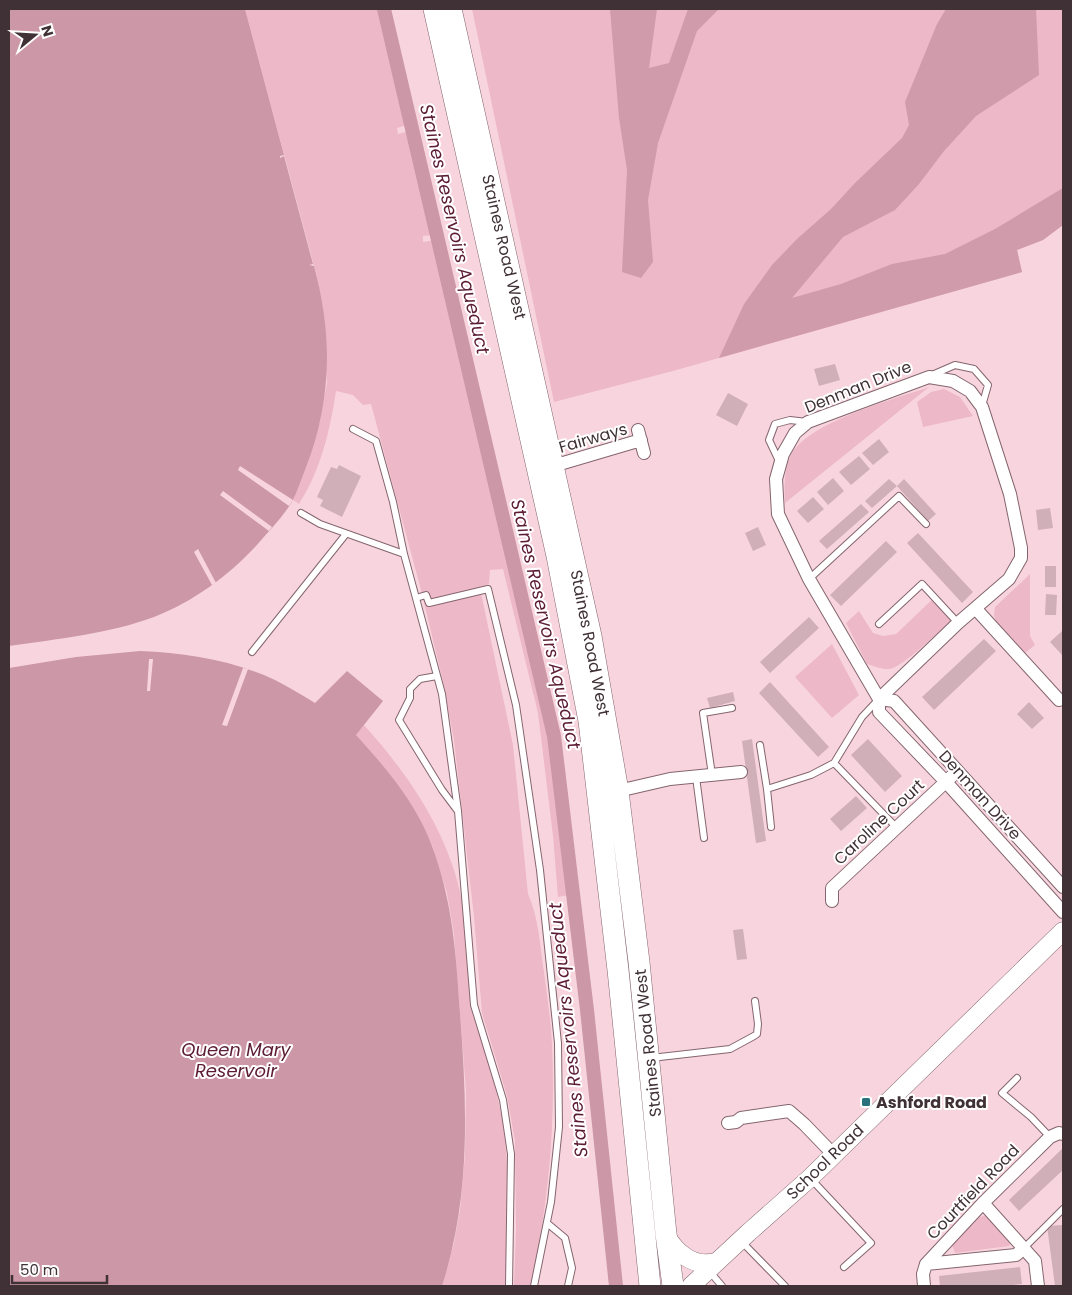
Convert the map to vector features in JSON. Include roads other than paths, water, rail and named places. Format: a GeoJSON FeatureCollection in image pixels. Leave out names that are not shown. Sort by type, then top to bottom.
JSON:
{"type":"FeatureCollection","features":[{"type":"Feature","properties":{"kind":"highway","name":"Staines Road West"},"geometry":{"type":"LineString","coordinates":[[434,9],[557,556],[588,713],[595,758],[618,970],[650,1286]]}},
{"type":"Feature","properties":{"kind":"highway","name":"Staines Road West"},"geometry":{"type":"LineString","coordinates":[[451,9],[591,636],[618,791],[650,1059],[666,1234],[673,1286]]}},
{"type":"Feature","properties":{"kind":"main road","name":"School Road"},"geometry":{"type":"LineString","coordinates":[[691,1286],[810,1178],[1063,930]]}},
{"type":"Feature","properties":{"kind":"main road"},"geometry":{"type":"LineString","coordinates":[[666,1234],[672,1245],[682,1255],[694,1261],[712,1266]]}},
{"type":"Feature","properties":{"kind":"street","name":"Denman Drive"},"geometry":{"type":"LineString","coordinates":[[879,699],[958,623],[1009,579],[1021,558],[1021,548],[1010,494],[982,407],[970,391],[953,381],[929,377],[808,422],[796,433],[783,454],[776,478],[778,514],[809,580],[879,699],[879,712],[946,782],[1063,912]]}},
{"type":"Feature","properties":{"kind":"street","name":"Fairways"},"geometry":{"type":"LineString","coordinates":[[554,466],[641,441]]}},
{"type":"Feature","properties":{"kind":"street"},"geometry":{"type":"LineString","coordinates":[[976,609],[1059,700]]}},
{"type":"Feature","properties":{"kind":"street","name":"Denman Drive"},"geometry":{"type":"LineString","coordinates":[[879,699],[894,701],[1063,888]]}},
{"type":"Feature","properties":{"kind":"street","name":"Caroline Court"},"geometry":{"type":"LineString","coordinates":[[832,901],[832,888],[957,771]]}},
{"type":"Feature","properties":{"kind":"street"},"geometry":{"type":"LineString","coordinates":[[618,791],[650,782],[741,772]]}},
{"type":"Feature","properties":{"kind":"street"},"geometry":{"type":"LineString","coordinates":[[728,1123],[736,1122],[741,1118],[789,1112],[804,1124],[833,1154]]}},
{"type":"Feature","properties":{"kind":"street"},"geometry":{"type":"LineString","coordinates":[[1050,1137],[1059,1133],[1063,1134]]}},
{"type":"Feature","properties":{"kind":"street","name":"Courtfield Road"},"geometry":{"type":"LineString","coordinates":[[924,1286],[923,1274],[926,1264],[983,1203],[1050,1137]]}},
{"type":"Feature","properties":{"kind":"street"},"geometry":{"type":"LineString","coordinates":[[983,1203],[1035,1261],[1038,1286]]}},
{"type":"Feature","properties":{"kind":"street"},"geometry":{"type":"LineString","coordinates":[[926,1264],[1016,1255],[1024,1248]]}},
{"type":"Feature","properties":{"kind":"lane"},"geometry":{"type":"LineString","coordinates":[[929,377],[955,365],[974,369],[988,385],[982,407]]}},
{"type":"Feature","properties":{"kind":"lane"},"geometry":{"type":"LineString","coordinates":[[780,464],[770,440],[775,424],[790,420],[808,422]]}},
{"type":"Feature","properties":{"kind":"lane"},"geometry":{"type":"LineString","coordinates":[[352,429],[376,441],[442,694],[458,811],[474,1006],[503,1100],[511,1154],[509,1286]]}},
{"type":"Feature","properties":{"kind":"lane"},"geometry":{"type":"LineString","coordinates":[[809,580],[898,496],[926,524]]}},
{"type":"Feature","properties":{"kind":"lane"},"geometry":{"type":"LineString","coordinates":[[301,514],[320,524],[404,554]]}},
{"type":"Feature","properties":{"kind":"lane"},"geometry":{"type":"LineString","coordinates":[[252,652],[346,534]]}},
{"type":"Feature","properties":{"kind":"lane"},"geometry":{"type":"LineString","coordinates":[[879,624],[922,584],[958,623]]}},
{"type":"Feature","properties":{"kind":"lane"},"geometry":{"type":"LineString","coordinates":[[416,598],[426,595],[429,603],[488,589],[516,705],[540,870],[558,1043],[559,1127],[551,1202],[534,1286]]}},
{"type":"Feature","properties":{"kind":"lane"},"geometry":{"type":"LineString","coordinates":[[437,676],[420,679],[410,689],[410,698],[400,720],[442,790],[458,811]]}},
{"type":"Feature","properties":{"kind":"lane"},"geometry":{"type":"LineString","coordinates":[[767,789],[811,775],[834,763],[862,716],[879,699]]}},
{"type":"Feature","properties":{"kind":"lane"},"geometry":{"type":"LineString","coordinates":[[712,775],[703,714],[732,708]]}},
{"type":"Feature","properties":{"kind":"lane"},"geometry":{"type":"LineString","coordinates":[[760,745],[771,827]]}},
{"type":"Feature","properties":{"kind":"lane"},"geometry":{"type":"LineString","coordinates":[[834,763],[897,828]]}},
{"type":"Feature","properties":{"kind":"lane"},"geometry":{"type":"LineString","coordinates":[[696,777],[704,838]]}},
{"type":"Feature","properties":{"kind":"lane"},"geometry":{"type":"LineString","coordinates":[[650,1059],[730,1049],[754,1036],[757,1034],[758,1024],[755,1001]]}},
{"type":"Feature","properties":{"kind":"lane"},"geometry":{"type":"LineString","coordinates":[[1017,1078],[1002,1093],[1031,1117],[1050,1137]]}},
{"type":"Feature","properties":{"kind":"lane"},"geometry":{"type":"LineString","coordinates":[[810,1178],[870,1244],[844,1267]]}},
{"type":"Feature","properties":{"kind":"lane"},"geometry":{"type":"LineString","coordinates":[[1024,1248],[1063,1208]]}},
{"type":"Feature","properties":{"kind":"lane"},"geometry":{"type":"LineString","coordinates":[[546,1223],[565,1238],[572,1268],[568,1286]]}},
{"type":"Feature","properties":{"kind":"lane"},"geometry":{"type":"LineString","coordinates":[[740,1240],[785,1286]]}},
{"type":"Feature","properties":{"kind":"lane"},"geometry":{"type":"LineString","coordinates":[[712,1266],[722,1286]]}},
{"type":"Feature","properties":{"kind":"water"},"geometry":{"type":"Polygon","coordinates":[[[9,9],[245,9],[284,155],[280,156],[280,158],[284,156],[313,264],[309,265],[314,266],[320,292],[327,343],[327,369],[325,394],[314,445],[294,498],[275,525],[234,568],[182,604],[137,623],[101,632],[9,646],[9,9]]]}},
{"type":"Feature","properties":{"kind":"water","name":"Queen Mary Reservoir"},"geometry":{"type":"Polygon","coordinates":[[[140,651],[192,656],[242,667],[275,680],[315,703],[347,671],[383,701],[356,735],[400,787],[425,830],[445,888],[455,949],[464,1083],[464,1151],[458,1218],[442,1286],[9,1286],[9,668],[76,657],[140,651]]]}},
{"type":"Feature","properties":{"kind":"waterway","name":"Staines Reservoirs Aqueduct"},"geometry":{"type":"LineString","coordinates":[[384,9],[554,736],[587,1010],[616,1286]]}},
{"type":"Feature","properties":{"kind":"place","name":"Ashford Road"},"geometry":{"type":"Point","coordinates":[866,1102]}}]}
